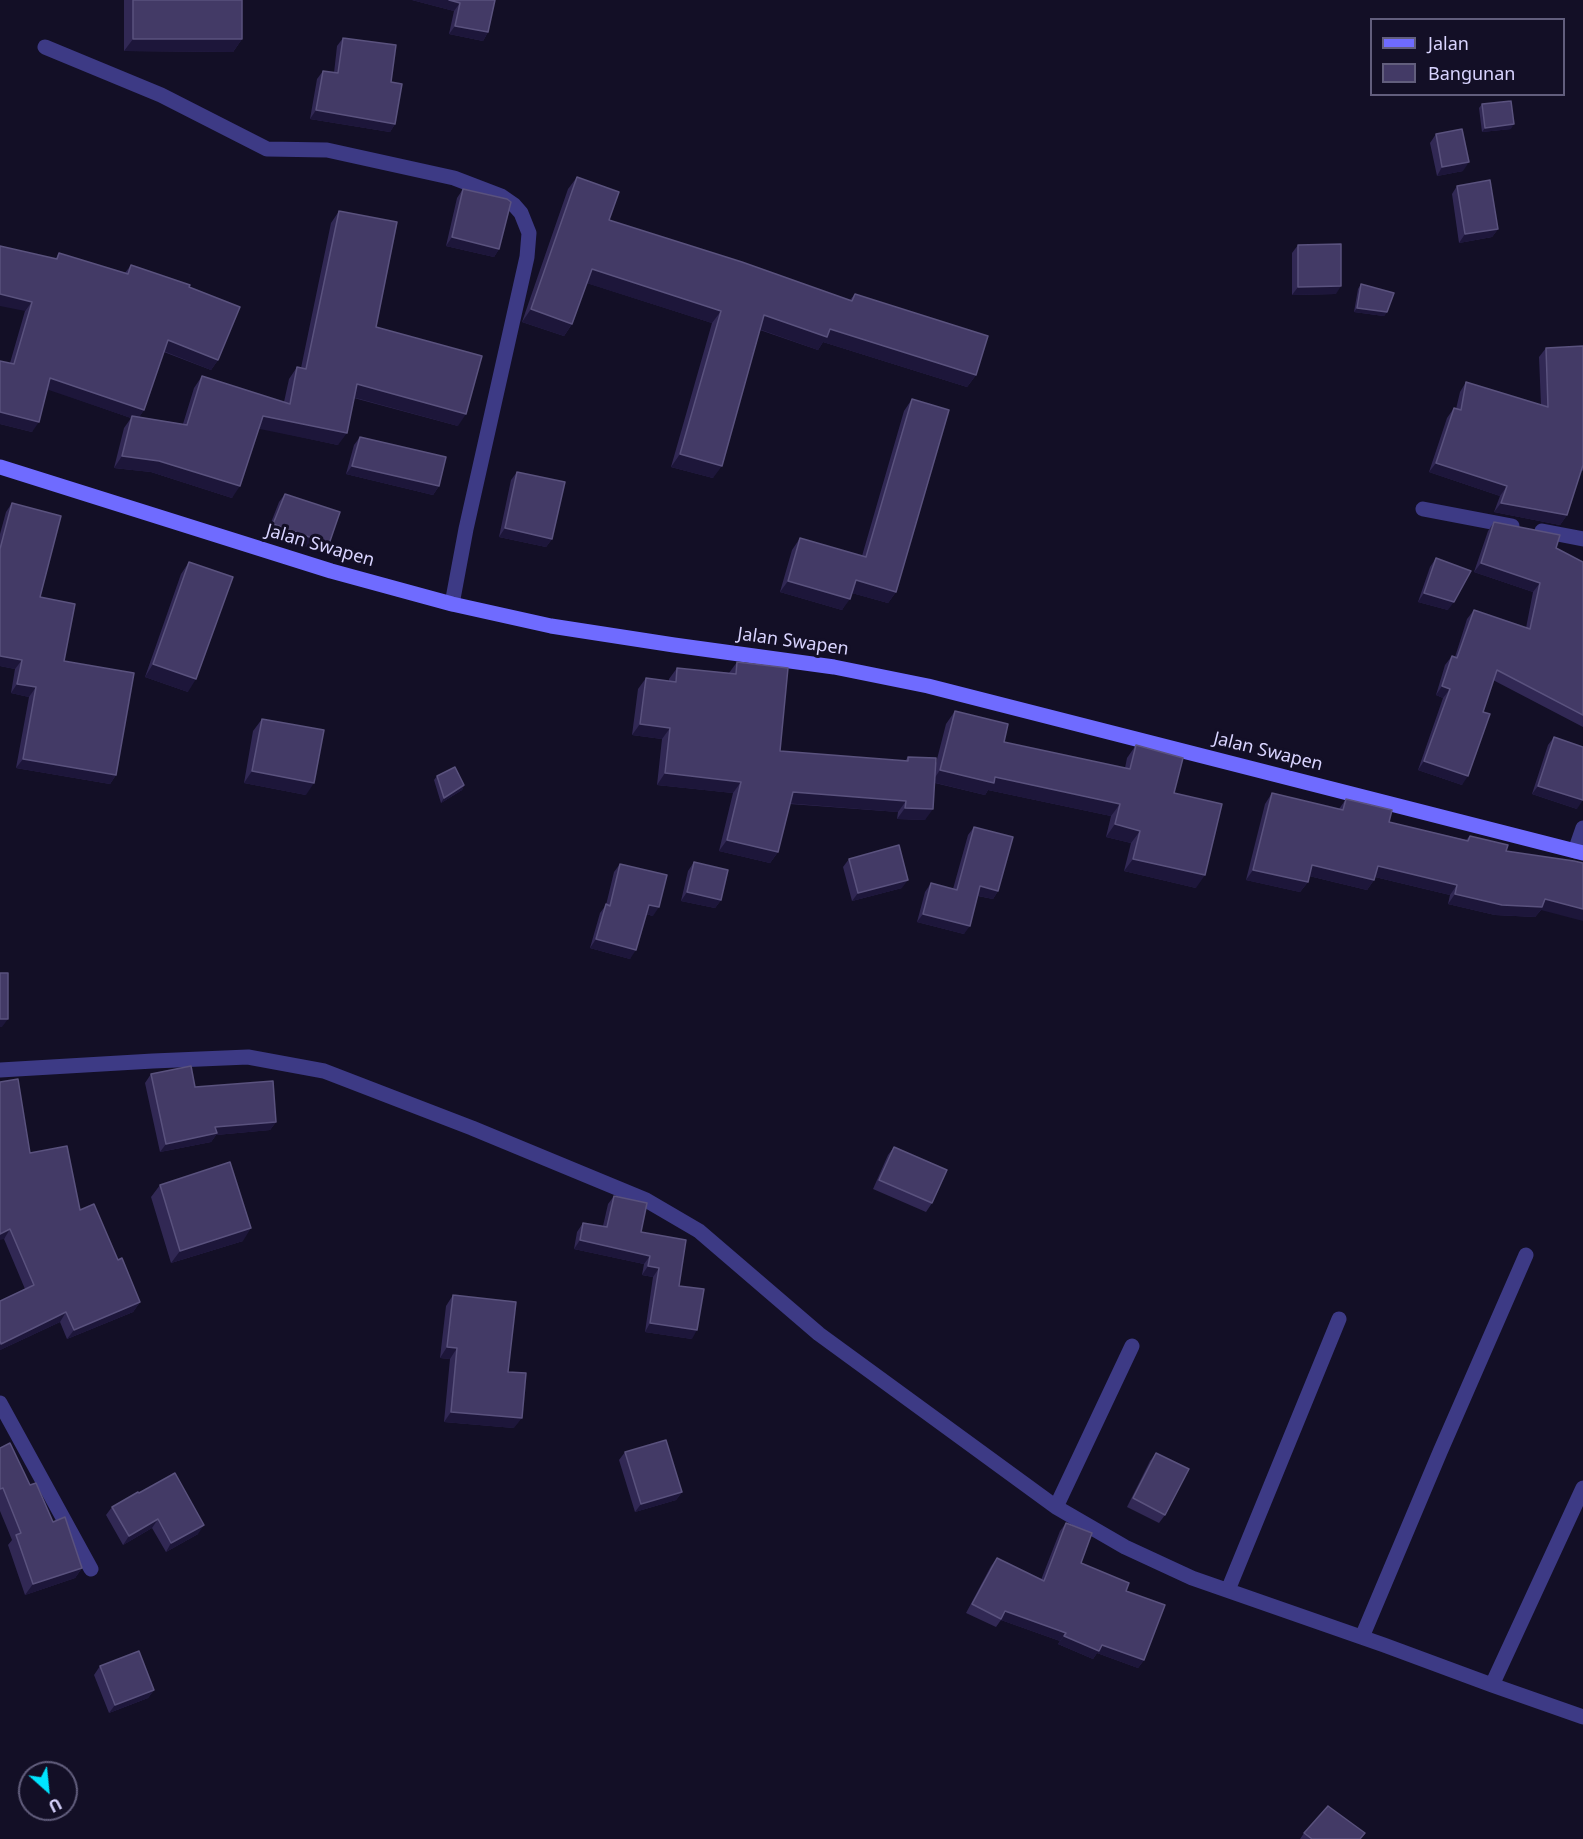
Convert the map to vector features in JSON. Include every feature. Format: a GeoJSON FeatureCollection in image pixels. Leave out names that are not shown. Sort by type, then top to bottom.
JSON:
{"type":"FeatureCollection","features":[{"type":"Feature","properties":{"kind":"main road","name":"Jalan Swapen"},"geometry":{"type":"LineString","coordinates":[[0,467],[331,571],[452,604],[551,626],[834,667],[928,686],[1579,852]]}},
{"type":"Feature","properties":{"kind":"street"},"geometry":{"type":"LineString","coordinates":[[45,47],[161,95],[267,149],[327,150],[454,178],[501,196],[521,213],[529,233],[527,257],[466,530],[452,604]]}},
{"type":"Feature","properties":{"kind":"street"},"geometry":{"type":"LineString","coordinates":[[1423,509],[1583,539]]}},
{"type":"Feature","properties":{"kind":"street"},"geometry":{"type":"LineString","coordinates":[[1579,852],[1583,828]]}},
{"type":"Feature","properties":{"kind":"street"},"geometry":{"type":"LineString","coordinates":[[0,1070],[248,1057],[324,1071],[494,1137],[646,1200],[699,1230],[819,1334],[1056,1506],[1125,1546],[1192,1578],[1583,1717]]}},
{"type":"Feature","properties":{"kind":"street"},"geometry":{"type":"LineString","coordinates":[[1362,1637],[1526,1255]]}},
{"type":"Feature","properties":{"kind":"street"},"geometry":{"type":"LineString","coordinates":[[1228,1590],[1340,1319]]}},
{"type":"Feature","properties":{"kind":"street"},"geometry":{"type":"LineString","coordinates":[[1056,1506],[1132,1346]]}},
{"type":"Feature","properties":{"kind":"street"},"geometry":{"type":"LineString","coordinates":[[0,1403],[91,1569]]}},
{"type":"Feature","properties":{"kind":"street"},"geometry":{"type":"LineString","coordinates":[[1492,1685],[1583,1488]]}},
{"type":"Feature","properties":{"kind":"building"},"geometry":{"type":"Polygon","coordinates":[[[133,0],[242,0],[242,39],[133,39],[133,0]]]}},
{"type":"Feature","properties":{"kind":"building"},"geometry":{"type":"Polygon","coordinates":[[[449,0],[495,0],[488,32],[455,26],[460,3],[449,0]]]}},
{"type":"Feature","properties":{"kind":"building"},"geometry":{"type":"Polygon","coordinates":[[[343,38],[396,45],[391,82],[402,84],[395,124],[316,110],[323,71],[338,73],[343,38]]]}},
{"type":"Feature","properties":{"kind":"building"},"geometry":{"type":"Polygon","coordinates":[[[1511,101],[1514,124],[1485,128],[1482,104],[1511,101]]]}},
{"type":"Feature","properties":{"kind":"building"},"geometry":{"type":"Polygon","coordinates":[[[1462,129],[1469,162],[1442,167],[1436,134],[1462,129]]]}},
{"type":"Feature","properties":{"kind":"building"},"geometry":{"type":"Polygon","coordinates":[[[577,177],[619,192],[609,220],[742,262],[852,301],[855,294],[988,336],[976,375],[830,329],[827,337],[764,315],[722,466],[680,454],[721,311],[592,269],[572,324],[531,309],[577,177]]]}},
{"type":"Feature","properties":{"kind":"building"},"geometry":{"type":"Polygon","coordinates":[[[1490,180],[1498,229],[1465,234],[1457,186],[1490,180]]]}},
{"type":"Feature","properties":{"kind":"building"},"geometry":{"type":"Polygon","coordinates":[[[463,189],[507,199],[511,202],[499,249],[452,237],[463,189]]]}},
{"type":"Feature","properties":{"kind":"building"},"geometry":{"type":"Polygon","coordinates":[[[339,211],[397,222],[376,327],[482,356],[466,414],[357,384],[347,433],[263,416],[240,486],[159,461],[122,456],[132,416],[187,425],[202,376],[290,404],[297,367],[306,369],[339,211]]]}},
{"type":"Feature","properties":{"kind":"building"},"geometry":{"type":"Polygon","coordinates":[[[1341,244],[1341,286],[1298,287],[1298,245],[1341,244]]]}},
{"type":"Feature","properties":{"kind":"building"},"geometry":{"type":"Polygon","coordinates":[[[0,246],[57,259],[59,253],[128,274],[131,265],[190,285],[189,287],[240,307],[218,360],[168,340],[144,410],[50,378],[39,422],[0,412],[0,361],[14,364],[32,302],[0,294],[0,246]]]}},
{"type":"Feature","properties":{"kind":"building"},"geometry":{"type":"Polygon","coordinates":[[[1361,284],[1394,293],[1387,312],[1357,308],[1361,284]]]}},
{"type":"Feature","properties":{"kind":"building"},"geometry":{"type":"Polygon","coordinates":[[[1583,346],[1583,465],[1567,515],[1501,503],[1507,486],[1436,463],[1454,408],[1461,410],[1466,382],[1548,407],[1546,348],[1583,346]]]}},
{"type":"Feature","properties":{"kind":"building"},"geometry":{"type":"Polygon","coordinates":[[[912,399],[949,410],[896,592],[856,580],[850,599],[788,581],[800,538],[866,557],[912,399]]]}},
{"type":"Feature","properties":{"kind":"building"},"geometry":{"type":"Polygon","coordinates":[[[360,437],[446,457],[439,486],[352,466],[360,437]]]}},
{"type":"Feature","properties":{"kind":"building"},"geometry":{"type":"Polygon","coordinates":[[[517,472],[565,482],[552,539],[505,528],[517,472]]]}},
{"type":"Feature","properties":{"kind":"building"},"geometry":{"type":"Polygon","coordinates":[[[285,494],[340,512],[329,544],[273,524],[285,494]]]}},
{"type":"Feature","properties":{"kind":"building"},"geometry":{"type":"Polygon","coordinates":[[[12,503],[61,516],[40,597],[75,604],[64,661],[134,673],[116,775],[23,759],[36,687],[17,684],[22,660],[0,656],[0,549],[12,503]]]}},
{"type":"Feature","properties":{"kind":"building"},"geometry":{"type":"Polygon","coordinates":[[[1494,522],[1560,535],[1556,548],[1583,562],[1583,715],[1497,670],[1483,712],[1490,714],[1468,776],[1424,761],[1450,689],[1442,686],[1452,656],[1457,658],[1474,610],[1530,629],[1540,583],[1481,563],[1494,522]]]}},
{"type":"Feature","properties":{"kind":"building"},"geometry":{"type":"Polygon","coordinates":[[[1436,558],[1471,571],[1454,602],[1424,593],[1436,558]]]}},
{"type":"Feature","properties":{"kind":"building"},"geometry":{"type":"Polygon","coordinates":[[[189,562],[233,577],[196,679],[153,664],[189,562]]]}},
{"type":"Feature","properties":{"kind":"building"},"geometry":{"type":"Polygon","coordinates":[[[737,662],[788,668],[780,751],[908,761],[908,757],[936,758],[933,809],[905,808],[906,801],[793,792],[778,852],[727,840],[741,782],[665,773],[670,728],[640,724],[646,678],[676,682],[677,668],[736,674],[737,662]]]}},
{"type":"Feature","properties":{"kind":"building"},"geometry":{"type":"Polygon","coordinates":[[[955,711],[1008,724],[1004,742],[1130,769],[1136,745],[1183,758],[1174,793],[1222,804],[1205,875],[1133,859],[1140,831],[1115,824],[1120,804],[995,777],[994,783],[940,770],[955,711]]]}},
{"type":"Feature","properties":{"kind":"building"},"geometry":{"type":"Polygon","coordinates":[[[262,719],[324,730],[314,783],[252,771],[262,719]]]}},
{"type":"Feature","properties":{"kind":"building"},"geometry":{"type":"Polygon","coordinates":[[[1554,737],[1583,747],[1583,800],[1538,786],[1554,737]]]}},
{"type":"Feature","properties":{"kind":"building"},"geometry":{"type":"Polygon","coordinates":[[[455,767],[464,785],[444,798],[437,776],[455,767]]]}},
{"type":"Feature","properties":{"kind":"building"},"geometry":{"type":"Polygon","coordinates":[[[1272,793],[1343,810],[1346,799],[1392,810],[1389,822],[1468,841],[1470,836],[1508,845],[1506,851],[1583,863],[1583,909],[1545,899],[1542,907],[1502,905],[1455,894],[1457,885],[1378,866],[1374,880],[1312,865],[1308,882],[1253,870],[1272,793]]]}},
{"type":"Feature","properties":{"kind":"building"},"geometry":{"type":"Polygon","coordinates":[[[974,827],[1013,837],[998,891],[980,886],[970,926],[923,914],[931,883],[957,890],[974,827]]]}},
{"type":"Feature","properties":{"kind":"building"},"geometry":{"type":"Polygon","coordinates":[[[899,845],[908,880],[858,893],[849,859],[899,845]]]}},
{"type":"Feature","properties":{"kind":"building"},"geometry":{"type":"Polygon","coordinates":[[[694,862],[728,870],[721,900],[687,892],[694,862]]]}},
{"type":"Feature","properties":{"kind":"building"},"geometry":{"type":"Polygon","coordinates":[[[620,864],[667,875],[659,907],[649,905],[636,950],[596,939],[606,904],[610,906],[620,864]]]}},
{"type":"Feature","properties":{"kind":"building"},"geometry":{"type":"Polygon","coordinates":[[[0,973],[8,973],[8,1019],[0,1019],[0,973]]]}},
{"type":"Feature","properties":{"kind":"building"},"geometry":{"type":"Polygon","coordinates":[[[191,1066],[195,1087],[273,1081],[276,1122],[215,1127],[217,1133],[166,1144],[151,1074],[191,1066]]]}},
{"type":"Feature","properties":{"kind":"building"},"geometry":{"type":"Polygon","coordinates":[[[18,1079],[30,1153],[67,1146],[80,1210],[94,1204],[118,1260],[122,1258],[140,1302],[74,1330],[66,1312],[1,1344],[0,1301],[34,1285],[10,1229],[0,1234],[0,1082],[18,1079]]]}},
{"type":"Feature","properties":{"kind":"building"},"geometry":{"type":"Polygon","coordinates":[[[894,1147],[947,1170],[932,1203],[879,1180],[894,1147]]]}},
{"type":"Feature","properties":{"kind":"building"},"geometry":{"type":"Polygon","coordinates":[[[230,1162],[251,1228],[180,1251],[160,1185],[230,1162]]]}},
{"type":"Feature","properties":{"kind":"building"},"geometry":{"type":"Polygon","coordinates":[[[614,1196],[647,1203],[641,1232],[686,1240],[679,1286],[704,1289],[697,1330],[650,1323],[659,1268],[648,1266],[650,1256],[580,1240],[583,1223],[607,1227],[614,1196]]]}},
{"type":"Feature","properties":{"kind":"building"},"geometry":{"type":"Polygon","coordinates":[[[453,1295],[516,1302],[508,1372],[526,1373],[522,1418],[451,1412],[457,1348],[447,1347],[453,1295]]]}},
{"type":"Feature","properties":{"kind":"building"},"geometry":{"type":"Polygon","coordinates":[[[666,1440],[682,1492],[641,1504],[625,1452],[666,1440]]]}},
{"type":"Feature","properties":{"kind":"building"},"geometry":{"type":"Polygon","coordinates":[[[10,1443],[30,1485],[36,1483],[53,1522],[65,1517],[82,1568],[33,1584],[16,1535],[21,1533],[3,1488],[0,1489],[0,1448],[10,1443]]]}},
{"type":"Feature","properties":{"kind":"building"},"geometry":{"type":"Polygon","coordinates":[[[1156,1453],[1189,1469],[1165,1515],[1133,1498],[1156,1453]]]}},
{"type":"Feature","properties":{"kind":"building"},"geometry":{"type":"Polygon","coordinates":[[[175,1473],[204,1525],[171,1543],[158,1519],[129,1536],[112,1507],[175,1473]]]}},
{"type":"Feature","properties":{"kind":"building"},"geometry":{"type":"Polygon","coordinates":[[[1066,1523],[1092,1533],[1081,1563],[1129,1583],[1126,1591],[1165,1605],[1144,1660],[1102,1645],[1099,1651],[1064,1636],[1066,1633],[1005,1611],[1001,1619],[972,1604],[997,1558],[1044,1581],[1066,1523]]]}},
{"type":"Feature","properties":{"kind":"building"},"geometry":{"type":"Polygon","coordinates":[[[139,1651],[154,1690],[115,1705],[100,1666],[139,1651]]]}},
{"type":"Feature","properties":{"kind":"building"},"geometry":{"type":"Polygon","coordinates":[[[1328,1806],[1365,1833],[1360,1839],[1312,1839],[1304,1833],[1328,1806]]]}}]}
